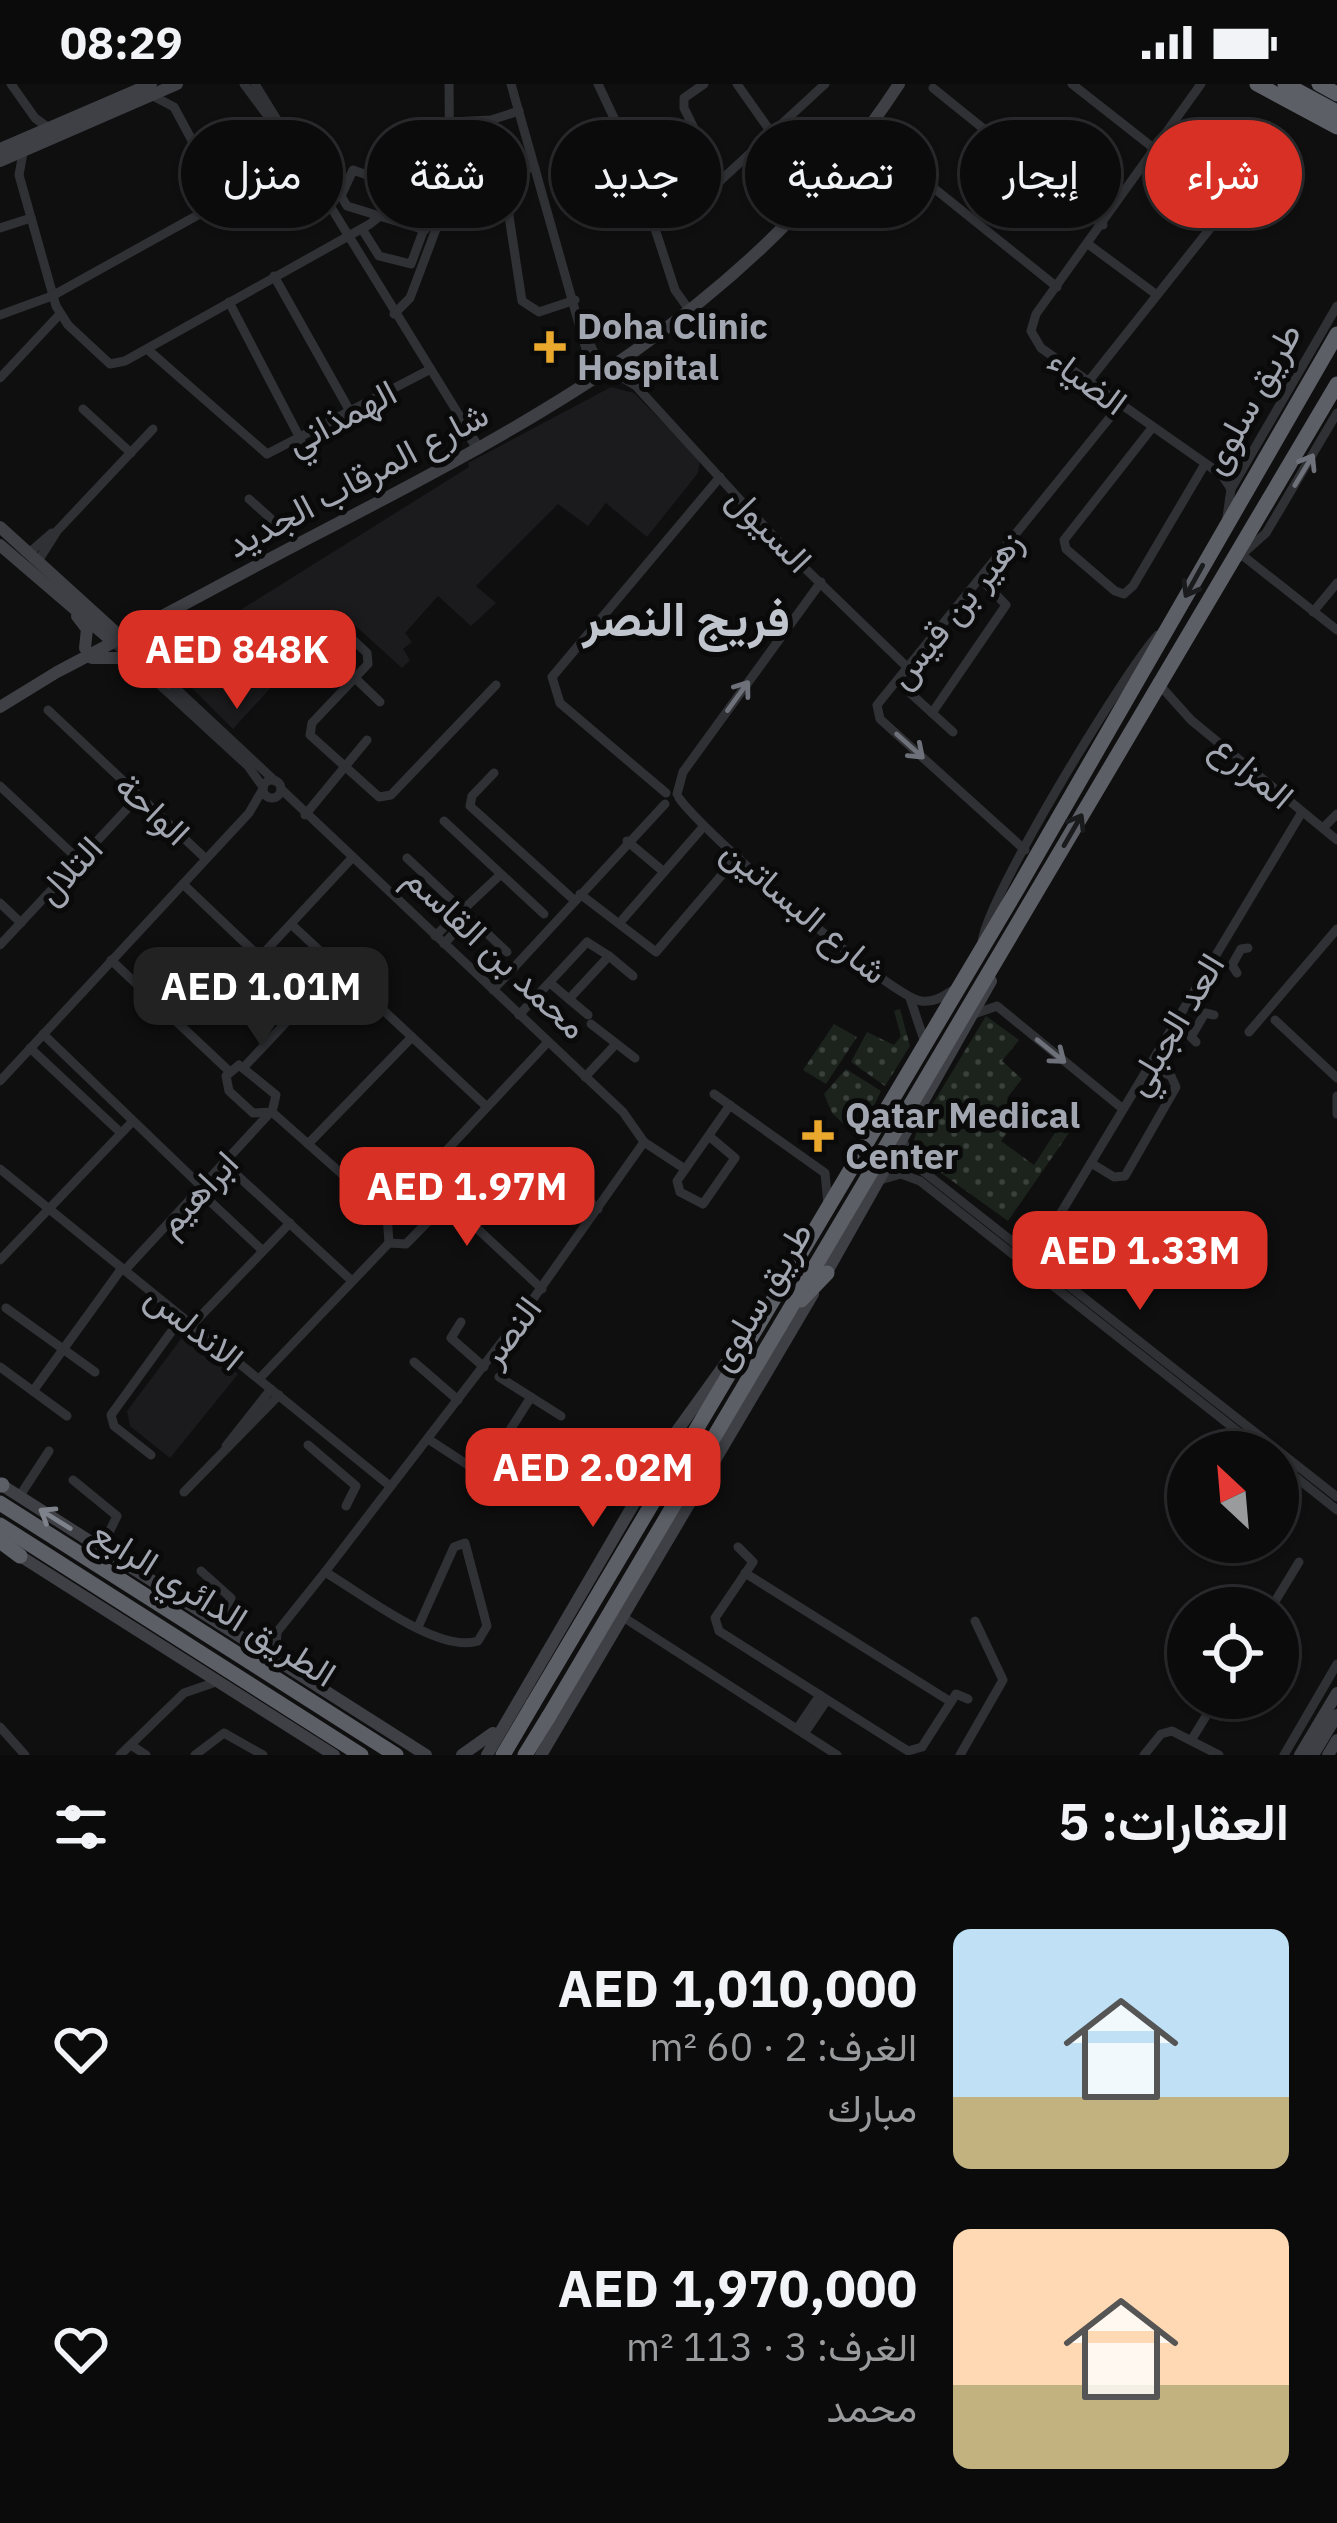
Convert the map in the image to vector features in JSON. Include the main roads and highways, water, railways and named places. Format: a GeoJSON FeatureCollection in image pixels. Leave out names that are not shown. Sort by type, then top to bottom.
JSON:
{"type":"FeatureCollection","features":[{"type":"Feature","properties":{"kind":"highway"},"geometry":{"type":"LineString","coordinates":[[1257,84],[1337,127]]}},
{"type":"Feature","properties":{"kind":"highway"},"geometry":{"type":"LineString","coordinates":[[1285,84],[1337,112]]}},
{"type":"Feature","properties":{"kind":"highway"},"geometry":{"type":"LineString","coordinates":[[1319,84],[1337,94]]}},
{"type":"Feature","properties":{"kind":"highway","name":"طريق سلوى"},"geometry":{"type":"LineString","coordinates":[[503,1755],[526,1702],[774,1302],[1337,334]]}},
{"type":"Feature","properties":{"kind":"highway"},"geometry":{"type":"LineString","coordinates":[[1282,475],[1291,447],[1337,369]]}},
{"type":"Feature","properties":{"kind":"highway","name":"طريق سلوى"},"geometry":{"type":"LineString","coordinates":[[525,1755],[1337,384]]}},
{"type":"Feature","properties":{"kind":"highway"},"geometry":{"type":"LineString","coordinates":[[1268,422],[1287,421]]}},
{"type":"Feature","properties":{"kind":"highway"},"geometry":{"type":"LineString","coordinates":[[1024,850],[1052,830]]}},
{"type":"Feature","properties":{"kind":"highway"},"geometry":{"type":"LineString","coordinates":[[778,1324],[826,1273]]}},
{"type":"Feature","properties":{"kind":"highway","name":"الطريق الدائري الرابع"},"geometry":{"type":"LineString","coordinates":[[0,1503],[395,1755]]}},
{"type":"Feature","properties":{"kind":"highway","name":"الطريق الدائري الرابع"},"geometry":{"type":"LineString","coordinates":[[0,1525],[361,1755]]}},
{"type":"Feature","properties":{"kind":"highway"},"geometry":{"type":"LineString","coordinates":[[0,1543],[20,1556]]}},
{"type":"Feature","properties":{"kind":"main road"},"geometry":{"type":"LineString","coordinates":[[0,149],[178,84]]}},
{"type":"Feature","properties":{"kind":"main road","name":"شارع المرقاب الجديد"},"geometry":{"type":"LineString","coordinates":[[606,372],[691,310],[809,199],[899,84]]}},
{"type":"Feature","properties":{"kind":"main road"},"geometry":{"type":"LineString","coordinates":[[0,161],[152,90]]}},
{"type":"Feature","properties":{"kind":"main road","name":"شارع المرقاب الجديد"},"geometry":{"type":"LineString","coordinates":[[0,703],[82,654],[147,625],[479,450],[553,407],[668,328]]}},
{"type":"Feature","properties":{"kind":"main road","name":"محمد بن القاسم"},"geometry":{"type":"LineString","coordinates":[[0,527],[115,637]]}},
{"type":"Feature","properties":{"kind":"main road","name":"محمد بن القاسم"},"geometry":{"type":"LineString","coordinates":[[0,544],[115,637]]}},
{"type":"Feature","properties":{"kind":"main road"},"geometry":{"type":"LineString","coordinates":[[57,592],[86,625],[82,654],[129,658]]}},
{"type":"Feature","properties":{"kind":"main road"},"geometry":{"type":"LineString","coordinates":[[147,625],[148,652],[168,683]]}},
{"type":"Feature","properties":{"kind":"main road","name":"طريق سلوى"},"geometry":{"type":"LineString","coordinates":[[544,1752],[977,1013],[1013,931]]}},
{"type":"Feature","properties":{"kind":"main road"},"geometry":{"type":"LineString","coordinates":[[1,1485],[425,1751]]}},
{"type":"Feature","properties":{"kind":"main road"},"geometry":{"type":"LineString","coordinates":[[20,1556],[334,1755]]}},
{"type":"Feature","properties":{"kind":"main road"},"geometry":{"type":"LineString","coordinates":[[1300,1755],[1337,1693]]}},
{"type":"Feature","properties":{"kind":"main road"},"geometry":{"type":"LineString","coordinates":[[462,1755],[486,1742],[526,1702]]}},
{"type":"Feature","properties":{"kind":"main road","name":"طريق سلوى"},"geometry":{"type":"LineString","coordinates":[[487,1755],[502,1728],[526,1702]]}},
{"type":"Feature","properties":{"kind":"main road"},"geometry":{"type":"LineString","coordinates":[[1313,1755],[1337,1715]]}},
{"type":"Feature","properties":{"kind":"main road"},"geometry":{"type":"LineString","coordinates":[[502,1728],[503,1742],[515,1753],[544,1752]]}},
{"type":"Feature","properties":{"kind":"place","name":"Doha Clinic Hospital"},"geometry":{"type":"Point","coordinates":[550,347]}},
{"type":"Feature","properties":{"kind":"place","name":"Qatar Medical Center"},"geometry":{"type":"Point","coordinates":[818,1136]}},
{"type":"Feature","properties":{"kind":"district","name":"فريج النصر"},"geometry":{"type":"Point","coordinates":[686,619]}}]}
